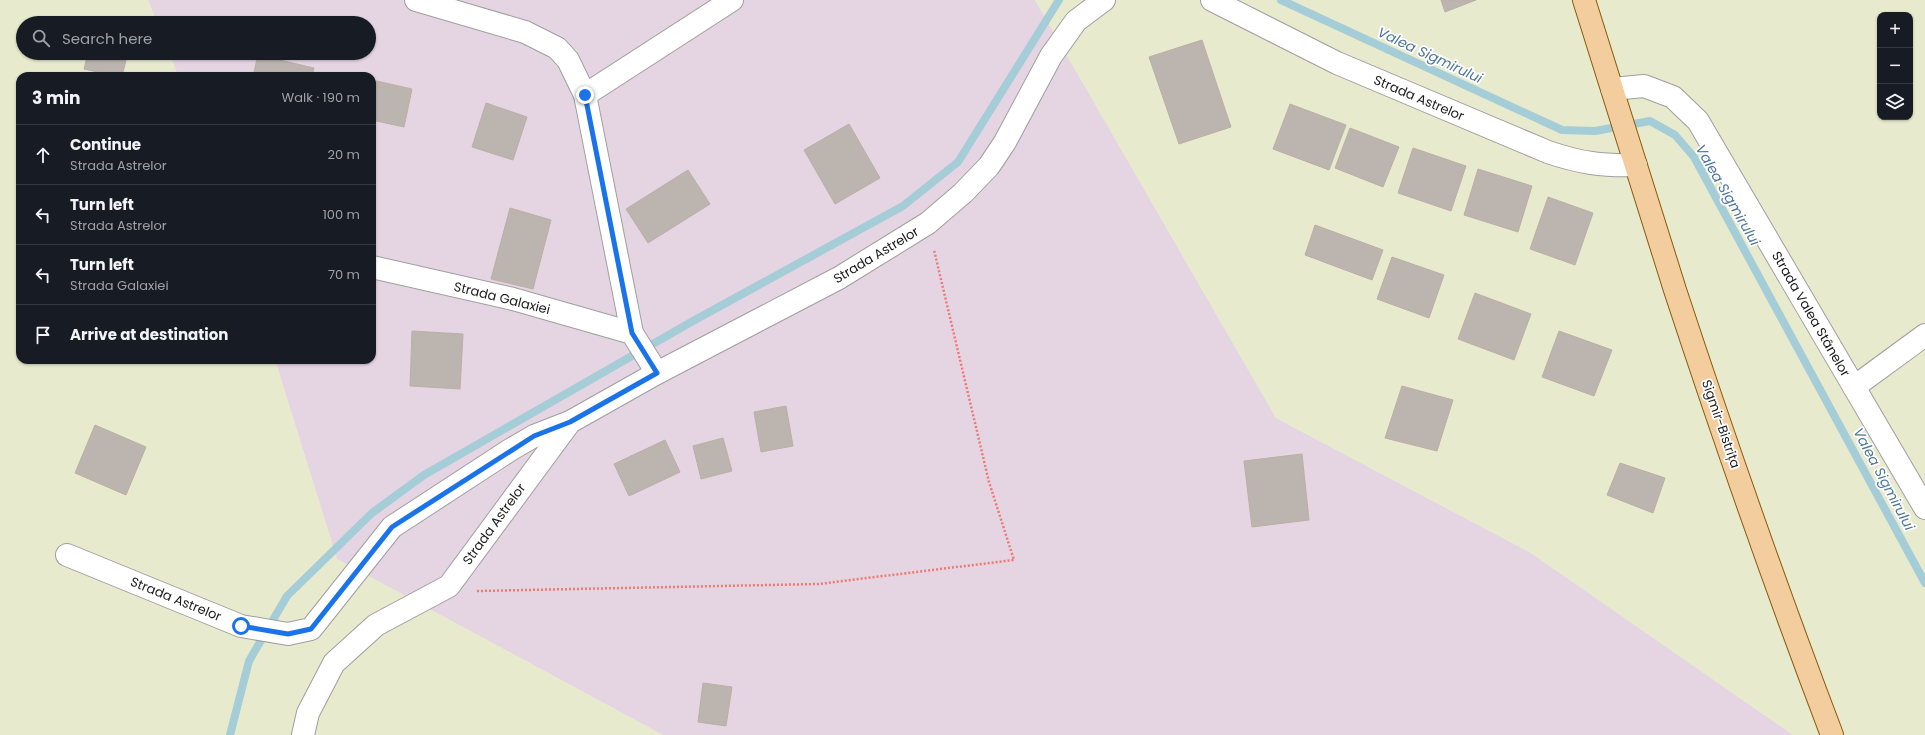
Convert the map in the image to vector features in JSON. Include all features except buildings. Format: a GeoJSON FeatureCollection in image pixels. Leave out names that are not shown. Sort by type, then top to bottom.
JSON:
{"type":"FeatureCollection","features":[{"type":"Feature","properties":{"kind":"main road","name":"Sigmir-Bistrița"},"geometry":{"type":"LineString","coordinates":[[1584,0],[1732,459],[1796,640],[1832,735]]}},
{"type":"Feature","properties":{"kind":"street"},"geometry":{"type":"LineString","coordinates":[[416,0],[525,32],[557,48],[568,60],[585,95],[632,333],[653,366]]}},
{"type":"Feature","properties":{"kind":"street"},"geometry":{"type":"LineString","coordinates":[[585,95],[732,0]]}},
{"type":"Feature","properties":{"kind":"street","name":"Strada Astrelor"},"geometry":{"type":"LineString","coordinates":[[67,555],[241,626],[288,634],[311,629],[392,527],[510,450],[534,436],[570,422],[653,366],[839,278],[928,223],[963,193],[989,166],[1005,142],[1051,56],[1076,21],[1102,0]]}},
{"type":"Feature","properties":{"kind":"street","name":"Strada Astrelor"},"geometry":{"type":"LineString","coordinates":[[1212,0],[1337,63],[1548,152],[1570,160],[1605,166],[1636,165]]}},
{"type":"Feature","properties":{"kind":"street","name":"Strada Valea Stânelor"},"geometry":{"type":"LineString","coordinates":[[1615,99],[1644,86],[1673,98],[1698,122],[1924,504]]}},
{"type":"Feature","properties":{"kind":"street","name":"Strada Galaxiei"},"geometry":{"type":"LineString","coordinates":[[376,268],[513,299],[632,333]]}},
{"type":"Feature","properties":{"kind":"street"},"geometry":{"type":"LineString","coordinates":[[1854,387],[1925,335]]}},
{"type":"Feature","properties":{"kind":"street","name":"Strada Astrelor"},"geometry":{"type":"LineString","coordinates":[[303,735],[308,713],[334,663],[376,625],[449,586],[570,422]]}},
{"type":"Feature","properties":{"kind":"path"},"geometry":{"type":"LineString","coordinates":[[449,586],[473,591],[818,584],[1014,560],[989,482],[928,223]]}},
{"type":"Feature","properties":{"kind":"shaded area"},"geometry":{"type":"Polygon","coordinates":[[[148,0],[1035,0],[1276,418],[1531,553],[1793,735],[663,735],[337,559],[276,364],[376,364],[376,72],[176,72],[172,60],[376,60],[376,16],[154,16],[148,0]]]}},
{"type":"Feature","properties":{"kind":"green space"},"geometry":{"type":"Polygon","coordinates":[[[0,0],[148,0],[154,16],[16,16],[16,60],[172,60],[176,72],[16,72],[16,364],[276,364],[337,559],[663,735],[0,735],[0,0]]]}},
{"type":"Feature","properties":{"kind":"green space"},"geometry":{"type":"Polygon","coordinates":[[[1035,0],[1925,0],[1925,735],[1793,735],[1531,553],[1276,418],[1035,0]]]}},
{"type":"Feature","properties":{"kind":"waterway"},"geometry":{"type":"LineString","coordinates":[[230,735],[249,661],[287,596],[372,513],[424,475],[693,321],[903,206],[958,162],[1059,0]]}},
{"type":"Feature","properties":{"kind":"waterway","name":"Valea Sigmirului"},"geometry":{"type":"LineString","coordinates":[[1281,0],[1562,130],[1595,131],[1650,121],[1675,135],[1694,157],[1925,583]]}},
{"type":"Feature","properties":{"kind":"route"},"geometry":{"type":"LineString","coordinates":[[241,626],[288,634],[311,629],[392,527],[534,436],[570,422],[657,373],[632,333],[585,95]]}}]}
